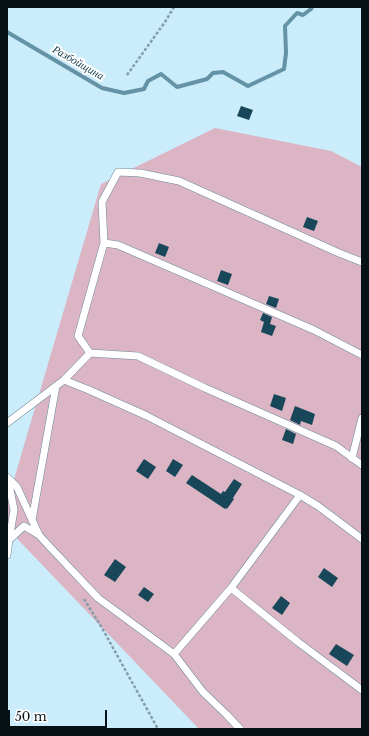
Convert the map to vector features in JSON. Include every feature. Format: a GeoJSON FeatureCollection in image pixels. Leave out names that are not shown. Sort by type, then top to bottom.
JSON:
{"type":"FeatureCollection","features":[{"type":"Feature","properties":{"kind":"lane"},"geometry":{"type":"LineString","coordinates":[[90,354],[78,336],[104,243],[102,202],[118,172],[140,173],[179,181],[362,262]]}},
{"type":"Feature","properties":{"kind":"lane"},"geometry":{"type":"LineString","coordinates":[[104,243],[118,245],[140,254],[314,330],[362,355]]}},
{"type":"Feature","properties":{"kind":"lane"},"geometry":{"type":"LineString","coordinates":[[7,423],[64,380],[90,354],[138,356],[205,388],[336,446],[362,465]]}},
{"type":"Feature","properties":{"kind":"lane"},"geometry":{"type":"LineString","coordinates":[[64,380],[147,416],[300,494],[362,539]]}},
{"type":"Feature","properties":{"kind":"lane"},"geometry":{"type":"LineString","coordinates":[[32,520],[56,386]]}},
{"type":"Feature","properties":{"kind":"lane"},"geometry":{"type":"LineString","coordinates":[[352,458],[362,418]]}},
{"type":"Feature","properties":{"kind":"lane"},"geometry":{"type":"LineString","coordinates":[[8,478],[17,487],[39,535]]}},
{"type":"Feature","properties":{"kind":"lane"},"geometry":{"type":"LineString","coordinates":[[7,555],[14,510],[8,478]]}},
{"type":"Feature","properties":{"kind":"lane"},"geometry":{"type":"LineString","coordinates":[[174,654],[231,588],[300,494]]}},
{"type":"Feature","properties":{"kind":"lane"},"geometry":{"type":"LineString","coordinates":[[9,540],[24,526],[39,535],[98,598],[174,654],[203,692],[240,729]]}},
{"type":"Feature","properties":{"kind":"lane"},"geometry":{"type":"LineString","coordinates":[[231,588],[362,690]]}},
{"type":"Feature","properties":{"kind":"path"},"geometry":{"type":"LineString","coordinates":[[128,75],[174,7]]}},
{"type":"Feature","properties":{"kind":"path"},"geometry":{"type":"LineString","coordinates":[[82,596],[102,628],[158,729]]}},
{"type":"Feature","properties":{"kind":"shaded area"},"geometry":{"type":"Polygon","coordinates":[[[215,128],[331,151],[362,167],[362,729],[199,729],[7,528],[7,503],[101,184],[215,128]]]}},
{"type":"Feature","properties":{"kind":"building"},"geometry":{"type":"Polygon","coordinates":[[[241,106],[253,110],[249,120],[237,116],[241,106]]]}},
{"type":"Feature","properties":{"kind":"building"},"geometry":{"type":"Polygon","coordinates":[[[307,217],[318,221],[314,231],[303,227],[307,217]]]}},
{"type":"Feature","properties":{"kind":"building"},"geometry":{"type":"Polygon","coordinates":[[[159,243],[169,247],[165,257],[155,253],[159,243]]]}},
{"type":"Feature","properties":{"kind":"building"},"geometry":{"type":"Polygon","coordinates":[[[221,270],[232,274],[228,285],[217,281],[221,270]]]}},
{"type":"Feature","properties":{"kind":"building"},"geometry":{"type":"Polygon","coordinates":[[[269,296],[279,299],[276,308],[266,304],[269,296]]]}},
{"type":"Feature","properties":{"kind":"building"},"geometry":{"type":"Polygon","coordinates":[[[263,313],[272,317],[270,324],[276,326],[272,336],[261,332],[264,322],[260,320],[263,313]]]}},
{"type":"Feature","properties":{"kind":"building"},"geometry":{"type":"Polygon","coordinates":[[[274,394],[286,398],[282,411],[270,406],[274,394]]]}},
{"type":"Feature","properties":{"kind":"building"},"geometry":{"type":"Polygon","coordinates":[[[295,406],[315,414],[312,425],[301,421],[300,425],[290,420],[295,406]]]}},
{"type":"Feature","properties":{"kind":"building"},"geometry":{"type":"Polygon","coordinates":[[[286,429],[296,434],[293,444],[282,440],[286,429]]]}},
{"type":"Feature","properties":{"kind":"building"},"geometry":{"type":"Polygon","coordinates":[[[144,459],[156,467],[148,479],[136,471],[144,459]]]}},
{"type":"Feature","properties":{"kind":"building"},"geometry":{"type":"Polygon","coordinates":[[[173,459],[183,465],[175,477],[166,471],[173,459]]]}},
{"type":"Feature","properties":{"kind":"building"},"geometry":{"type":"Polygon","coordinates":[[[192,475],[221,494],[223,491],[225,492],[234,479],[242,484],[233,498],[234,499],[227,509],[225,509],[186,483],[192,475]]]}},
{"type":"Feature","properties":{"kind":"building"},"geometry":{"type":"Polygon","coordinates":[[[115,559],[126,567],[115,582],[104,575],[115,559]]]}},
{"type":"Feature","properties":{"kind":"building"},"geometry":{"type":"Polygon","coordinates":[[[324,568],[338,578],[332,587],[318,577],[324,568]]]}},
{"type":"Feature","properties":{"kind":"building"},"geometry":{"type":"Polygon","coordinates":[[[144,587],[154,594],[148,602],[138,595],[144,587]]]}},
{"type":"Feature","properties":{"kind":"building"},"geometry":{"type":"Polygon","coordinates":[[[281,596],[290,603],[282,615],[272,608],[281,596]]]}},
{"type":"Feature","properties":{"kind":"building"},"geometry":{"type":"Polygon","coordinates":[[[336,644],[354,655],[347,666],[329,654],[336,644]]]}},
{"type":"Feature","properties":{"kind":"waterway","name":"Разбойщина"},"geometry":{"type":"LineString","coordinates":[[7,32],[102,88],[124,93],[144,89],[148,81],[161,74],[177,87],[207,79],[213,73],[223,72],[248,86],[284,69],[286,53],[285,26],[297,13],[303,15],[312,7]]}}]}
